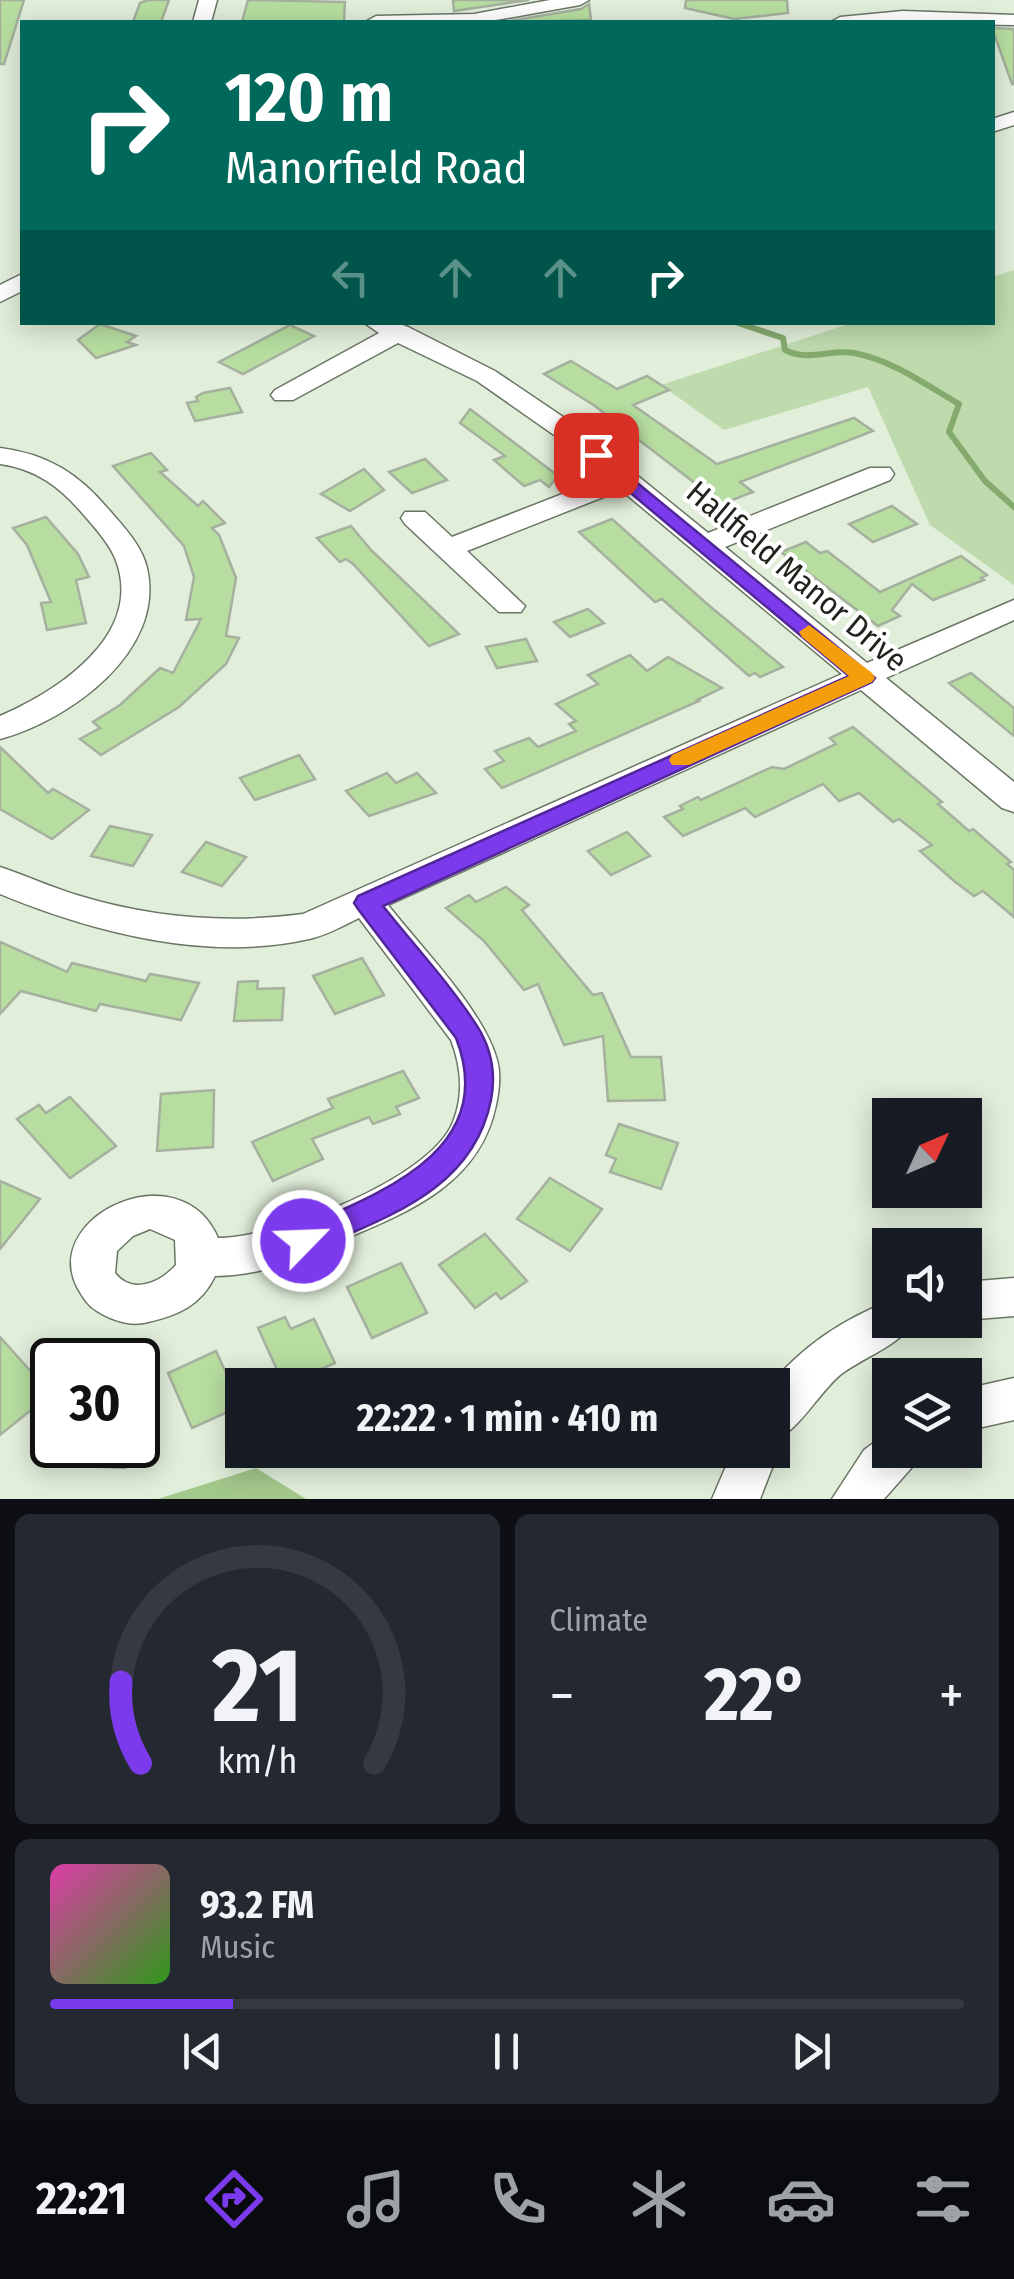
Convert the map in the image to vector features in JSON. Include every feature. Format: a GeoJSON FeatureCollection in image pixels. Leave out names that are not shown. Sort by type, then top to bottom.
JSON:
{"type":"FeatureCollection","features":[{"type":"Feature","properties":{"kind":"street"},"geometry":{"type":"LineString","coordinates":[[441,20],[474,19],[580,0]]}},
{"type":"Feature","properties":{"kind":"street"},"geometry":{"type":"LineString","coordinates":[[861,20],[903,16],[1014,20]]}},
{"type":"Feature","properties":{"kind":"street"},"geometry":{"type":"LineString","coordinates":[[284,394],[387,328]]}},
{"type":"Feature","properties":{"kind":"street","name":"Hallfield Manor Drive"},"geometry":{"type":"LineString","coordinates":[[387,328],[500,386],[566,430],[1014,800]]}},
{"type":"Feature","properties":{"kind":"street"},"geometry":{"type":"LineString","coordinates":[[0,456],[44,465],[74,485],[127,554],[136,598],[124,634],[102,662],[56,700],[0,728]]}},
{"type":"Feature","properties":{"kind":"street"},"geometry":{"type":"LineString","coordinates":[[704,544],[880,474]]}},
{"type":"Feature","properties":{"kind":"street"},"geometry":{"type":"LineString","coordinates":[[448,548],[626,479]]}},
{"type":"Feature","properties":{"kind":"street"},"geometry":{"type":"LineString","coordinates":[[415,518],[510,606]]}},
{"type":"Feature","properties":{"kind":"street"},"geometry":{"type":"LineString","coordinates":[[0,880],[48,899],[180,928],[276,933],[309,926],[1014,609]]}},
{"type":"Feature","properties":{"kind":"street"},"geometry":{"type":"LineString","coordinates":[[200,1257],[246,1257],[272,1251],[401,1196],[449,1159],[471,1130],[479,1062],[468,1033],[366,903]]}},
{"type":"Feature","properties":{"kind":"street"},"geometry":{"type":"LineString","coordinates":[[982,1299],[1014,1296]]}},
{"type":"Feature","properties":{"kind":"street"},"geometry":{"type":"LineString","coordinates":[[790,1397],[805,1378],[846,1344],[872,1330]]}},
{"type":"Feature","properties":{"kind":"street"},"geometry":{"type":"LineString","coordinates":[[982,1406],[1014,1398]]}},
{"type":"Feature","properties":{"kind":"street"},"geometry":{"type":"LineString","coordinates":[[736,1499],[749,1468]]}},
{"type":"Feature","properties":{"kind":"street"},"geometry":{"type":"LineString","coordinates":[[856,1499],[879,1468]]}},
{"type":"Feature","properties":{"kind":"green space"},"geometry":{"type":"Polygon","coordinates":[[[1014,270],[1014,585],[930,525],[868,387],[724,430],[661,385],[846,325],[995,325],[995,276],[1014,270]]]}},
{"type":"Feature","properties":{"kind":"green space"},"geometry":{"type":"Polygon","coordinates":[[[256,1468],[306,1499],[158,1499],[256,1468]]]}},
{"type":"Feature","properties":{"kind":"building"},"geometry":{"type":"Polygon","coordinates":[[[0,0],[24,0],[4,64],[0,64],[0,0]]]}},
{"type":"Feature","properties":{"kind":"building"},"geometry":{"type":"Polygon","coordinates":[[[169,0],[162,20],[134,20],[140,3],[169,0]]]}},
{"type":"Feature","properties":{"kind":"building"},"geometry":{"type":"Polygon","coordinates":[[[248,0],[345,2],[344,20],[243,20],[248,0]]]}},
{"type":"Feature","properties":{"kind":"building"},"geometry":{"type":"Polygon","coordinates":[[[453,0],[529,0],[454,11],[453,0]]]}},
{"type":"Feature","properties":{"kind":"building"},"geometry":{"type":"Polygon","coordinates":[[[686,0],[787,0],[788,13],[734,19],[685,8],[686,0]]]}},
{"type":"Feature","properties":{"kind":"building"},"geometry":{"type":"Polygon","coordinates":[[[589,4],[591,20],[516,20],[581,9],[589,4]]]}},
{"type":"Feature","properties":{"kind":"building"},"geometry":{"type":"Polygon","coordinates":[[[995,28],[1014,29],[1012,84],[995,36],[995,28]]]}},
{"type":"Feature","properties":{"kind":"building"},"geometry":{"type":"Polygon","coordinates":[[[103,325],[136,336],[127,342],[136,345],[96,358],[78,340],[103,325]]]}},
{"type":"Feature","properties":{"kind":"building"},"geometry":{"type":"Polygon","coordinates":[[[290,325],[314,336],[243,374],[219,362],[290,325]]]}},
{"type":"Feature","properties":{"kind":"building"},"geometry":{"type":"Polygon","coordinates":[[[571,361],[617,389],[647,376],[669,390],[633,405],[717,464],[854,418],[873,431],[740,482],[753,492],[722,504],[595,406],[544,374],[571,361]]]}},
{"type":"Feature","properties":{"kind":"building"},"geometry":{"type":"Polygon","coordinates":[[[230,388],[242,412],[195,421],[187,403],[198,401],[196,397],[203,393],[230,388]]]}},
{"type":"Feature","properties":{"kind":"building"},"geometry":{"type":"Polygon","coordinates":[[[470,409],[558,476],[549,487],[540,480],[524,486],[494,460],[505,456],[460,423],[470,409]]]}},
{"type":"Feature","properties":{"kind":"building"},"geometry":{"type":"Polygon","coordinates":[[[151,453],[167,470],[160,472],[198,506],[203,501],[225,523],[212,528],[219,535],[236,578],[226,636],[239,638],[226,664],[179,707],[101,755],[80,739],[100,728],[93,722],[120,705],[160,668],[173,673],[201,619],[186,620],[194,577],[184,546],[113,466],[151,453]]]}},
{"type":"Feature","properties":{"kind":"building"},"geometry":{"type":"Polygon","coordinates":[[[425,459],[447,480],[412,493],[389,472],[425,459]]]}},
{"type":"Feature","properties":{"kind":"building"},"geometry":{"type":"Polygon","coordinates":[[[364,469],[384,490],[350,511],[321,494],[364,469]]]}},
{"type":"Feature","properties":{"kind":"building"},"geometry":{"type":"Polygon","coordinates":[[[892,506],[917,524],[873,542],[849,524],[892,506]]]}},
{"type":"Feature","properties":{"kind":"building"},"geometry":{"type":"Polygon","coordinates":[[[46,517],[78,554],[89,577],[76,580],[86,623],[47,630],[41,603],[51,602],[27,545],[13,528],[46,517]]]}},
{"type":"Feature","properties":{"kind":"building"},"geometry":{"type":"Polygon","coordinates":[[[612,519],[783,667],[760,677],[755,673],[749,676],[662,599],[655,602],[579,532],[612,519]]]}},
{"type":"Feature","properties":{"kind":"building"},"geometry":{"type":"Polygon","coordinates":[[[351,526],[459,634],[429,646],[353,564],[346,559],[340,562],[317,538],[351,526]]]}},
{"type":"Feature","properties":{"kind":"building"},"geometry":{"type":"Polygon","coordinates":[[[806,542],[820,553],[827,551],[880,592],[961,556],[987,575],[981,578],[984,580],[933,600],[912,584],[892,610],[900,616],[878,626],[781,552],[806,542]]]}},
{"type":"Feature","properties":{"kind":"building"},"geometry":{"type":"Polygon","coordinates":[[[588,609],[604,623],[570,637],[554,622],[588,609]]]}},
{"type":"Feature","properties":{"kind":"building"},"geometry":{"type":"Polygon","coordinates":[[[526,639],[537,661],[497,668],[486,647],[526,639]]]}},
{"type":"Feature","properties":{"kind":"building"},"geometry":{"type":"Polygon","coordinates":[[[630,655],[647,671],[668,657],[722,688],[502,788],[485,769],[504,761],[495,751],[529,738],[538,747],[576,731],[569,724],[576,721],[556,704],[598,684],[588,675],[630,655]]]}},
{"type":"Feature","properties":{"kind":"building"},"geometry":{"type":"Polygon","coordinates":[[[971,673],[1014,708],[1014,736],[949,683],[971,673]]]}},
{"type":"Feature","properties":{"kind":"building"},"geometry":{"type":"Polygon","coordinates":[[[853,727],[942,802],[938,804],[969,831],[973,829],[1011,862],[1007,864],[1014,870],[1014,917],[983,891],[974,896],[954,881],[920,851],[932,845],[899,819],[893,822],[859,793],[839,801],[823,784],[755,817],[745,808],[683,836],[664,817],[698,797],[701,800],[772,767],[784,769],[836,744],[830,738],[853,727]]]}},
{"type":"Feature","properties":{"kind":"building"},"geometry":{"type":"Polygon","coordinates":[[[0,747],[48,793],[53,789],[89,810],[52,839],[0,809],[0,747]]]}},
{"type":"Feature","properties":{"kind":"building"},"geometry":{"type":"Polygon","coordinates":[[[299,755],[315,779],[255,800],[240,778],[299,755]]]}},
{"type":"Feature","properties":{"kind":"building"},"geometry":{"type":"Polygon","coordinates":[[[387,773],[396,783],[417,773],[436,793],[369,816],[346,791],[387,773]]]}},
{"type":"Feature","properties":{"kind":"building"},"geometry":{"type":"Polygon","coordinates":[[[110,826],[152,835],[133,866],[91,856],[110,826]]]}},
{"type":"Feature","properties":{"kind":"building"},"geometry":{"type":"Polygon","coordinates":[[[627,832],[650,856],[611,875],[588,851],[627,832]]]}},
{"type":"Feature","properties":{"kind":"building"},"geometry":{"type":"Polygon","coordinates":[[[206,842],[246,857],[222,886],[182,872],[206,842]]]}},
{"type":"Feature","properties":{"kind":"building"},"geometry":{"type":"Polygon","coordinates":[[[506,887],[529,905],[522,910],[593,995],[602,993],[631,1057],[661,1057],[665,1100],[608,1101],[603,1036],[564,1045],[538,984],[524,990],[484,941],[446,908],[469,895],[476,902],[506,887]]]}},
{"type":"Feature","properties":{"kind":"building"},"geometry":{"type":"Polygon","coordinates":[[[0,942],[67,972],[72,963],[146,981],[150,974],[199,983],[181,1020],[100,1004],[96,1011],[21,991],[0,1014],[0,942]]]}},
{"type":"Feature","properties":{"kind":"building"},"geometry":{"type":"Polygon","coordinates":[[[362,958],[384,995],[335,1014],[313,976],[362,958]]]}},
{"type":"Feature","properties":{"kind":"building"},"geometry":{"type":"Polygon","coordinates":[[[258,981],[257,989],[284,988],[282,1020],[234,1021],[238,982],[258,981]]]}},
{"type":"Feature","properties":{"kind":"building"},"geometry":{"type":"Polygon","coordinates":[[[403,1071],[419,1098],[396,1107],[400,1114],[373,1124],[369,1117],[312,1139],[323,1159],[273,1181],[252,1142],[333,1108],[328,1099],[403,1071]]]}},
{"type":"Feature","properties":{"kind":"building"},"geometry":{"type":"Polygon","coordinates":[[[214,1090],[213,1147],[157,1151],[161,1094],[214,1090]]]}},
{"type":"Feature","properties":{"kind":"building"},"geometry":{"type":"Polygon","coordinates":[[[70,1097],[116,1146],[70,1178],[17,1119],[39,1105],[46,1113],[70,1097]]]}},
{"type":"Feature","properties":{"kind":"building"},"geometry":{"type":"Polygon","coordinates":[[[619,1124],[678,1143],[661,1189],[610,1172],[616,1159],[606,1155],[619,1124]]]}},
{"type":"Feature","properties":{"kind":"building"},"geometry":{"type":"Polygon","coordinates":[[[550,1178],[602,1209],[570,1251],[517,1219],[550,1178]]]}},
{"type":"Feature","properties":{"kind":"building"},"geometry":{"type":"Polygon","coordinates":[[[0,1181],[40,1199],[0,1249],[0,1181]]]}},
{"type":"Feature","properties":{"kind":"building"},"geometry":{"type":"Polygon","coordinates":[[[485,1234],[527,1281],[501,1299],[496,1293],[475,1308],[439,1265],[485,1234]]]}},
{"type":"Feature","properties":{"kind":"building"},"geometry":{"type":"Polygon","coordinates":[[[401,1263],[427,1313],[372,1338],[347,1287],[401,1263]]]}},
{"type":"Feature","properties":{"kind":"building"},"geometry":{"type":"Polygon","coordinates":[[[285,1317],[291,1329],[314,1319],[335,1363],[323,1368],[276,1368],[258,1328],[285,1317]]]}},
{"type":"Feature","properties":{"kind":"building"},"geometry":{"type":"Polygon","coordinates":[[[0,1337],[30,1371],[30,1411],[0,1435],[0,1337]]]}},
{"type":"Feature","properties":{"kind":"building"},"geometry":{"type":"Polygon","coordinates":[[[216,1351],[225,1371],[225,1413],[192,1428],[168,1373],[216,1351]]]}},
{"type":"Feature","properties":{"kind":"waterway"},"geometry":{"type":"LineString","coordinates":[[744,325],[783,338],[785,350],[794,353],[854,353],[882,361],[959,404],[949,432],[985,481],[1014,507]]}},
{"type":"Feature","properties":{"kind":"slow traffic"},"geometry":{"type":"LineString","coordinates":[[681,760],[864,678],[809,632]]}},
{"type":"Feature","properties":{"kind":"route"},"geometry":{"type":"LineString","coordinates":[[303,1241],[427,1180],[471,1130],[479,1062],[468,1033],[366,903],[864,678],[596,455]]}}]}
